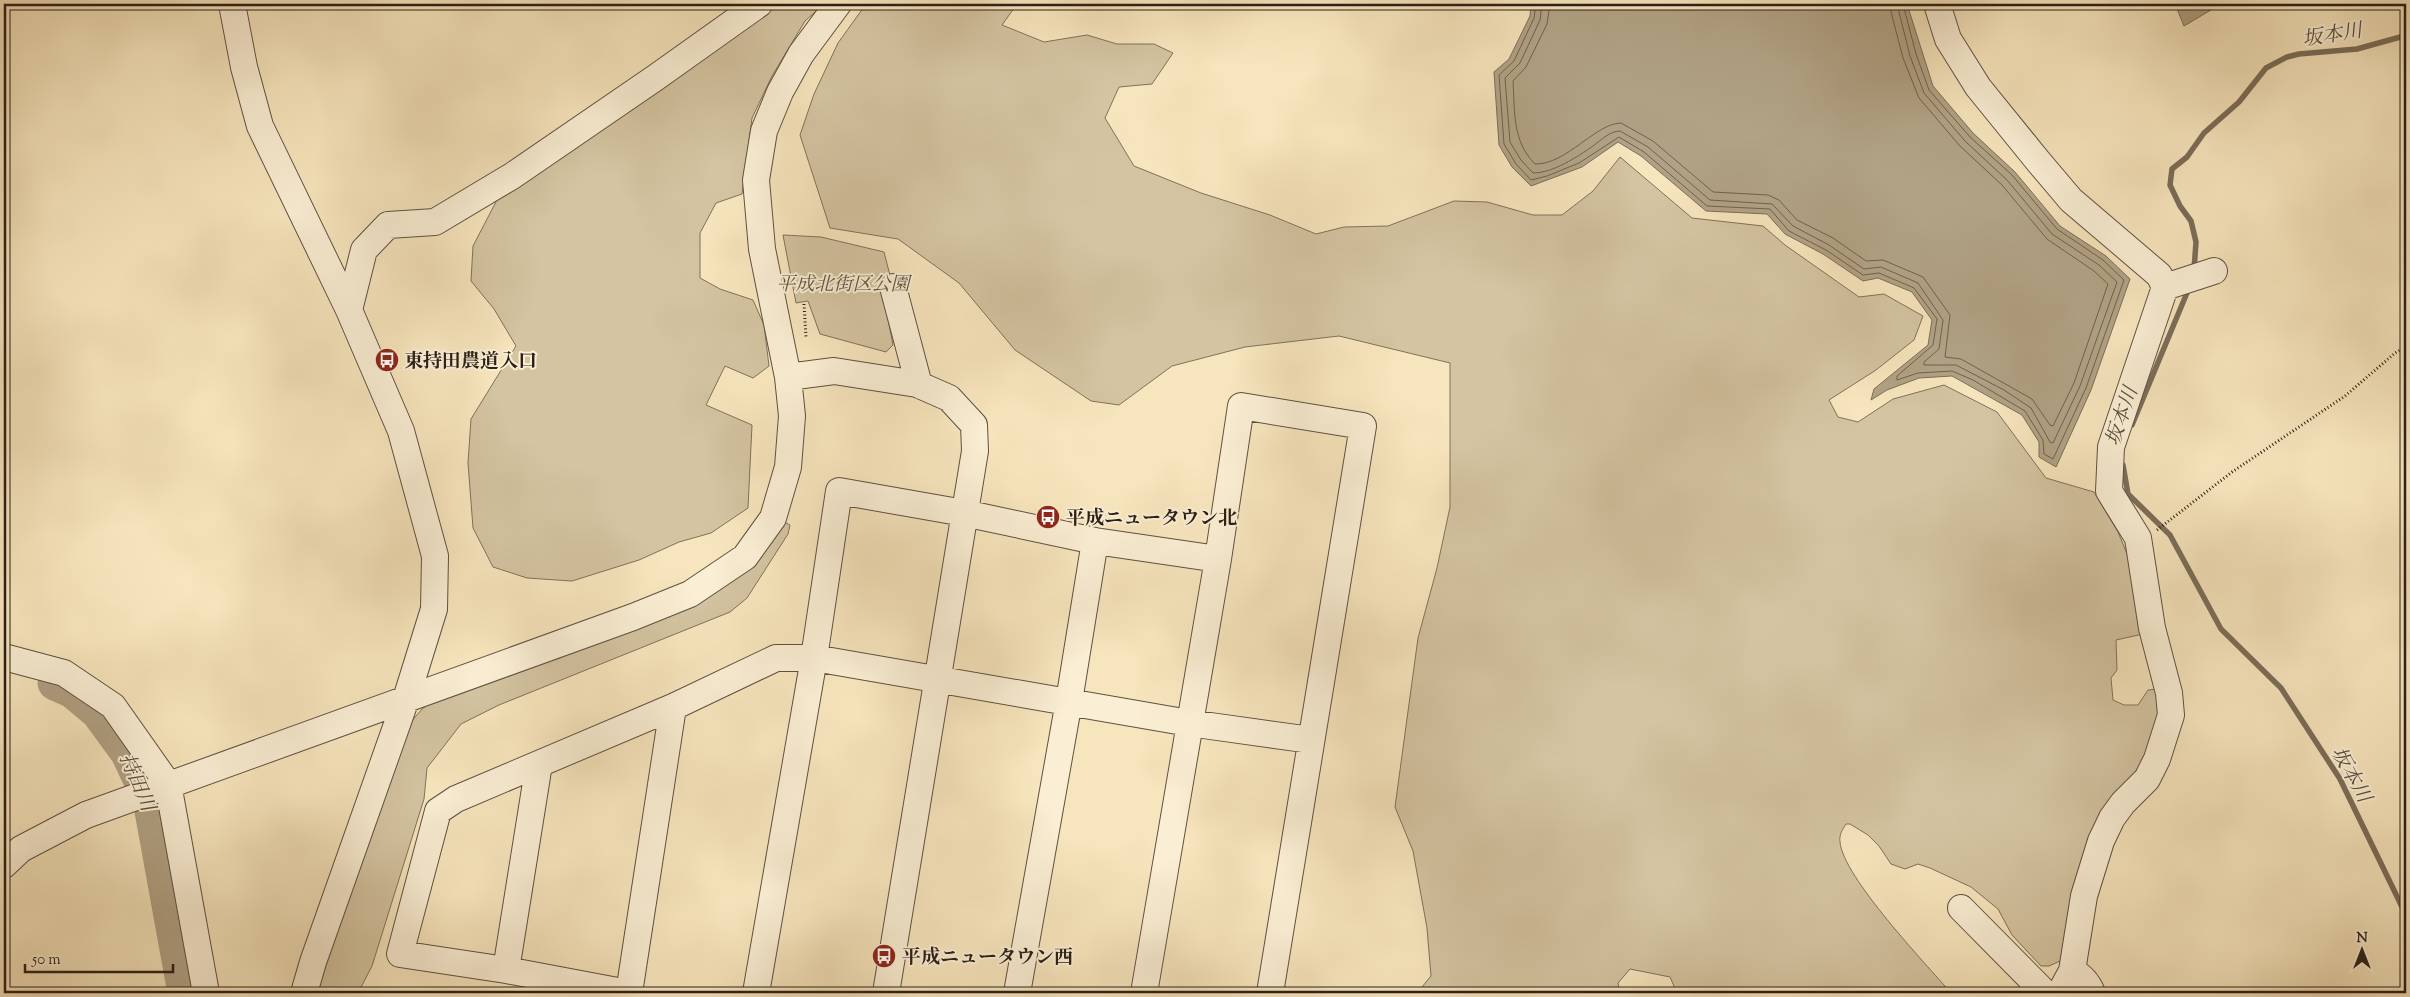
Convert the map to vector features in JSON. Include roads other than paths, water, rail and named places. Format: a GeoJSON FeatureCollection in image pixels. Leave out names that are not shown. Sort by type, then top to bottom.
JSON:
{"type":"FeatureCollection","features":[{"type":"Feature","properties":{"kind":"street"},"geometry":{"type":"LineString","coordinates":[[232,4],[244,66],[260,126],[349,310],[401,431],[435,556],[434,609],[406,699],[316,953],[304,993]]}},
{"type":"Feature","properties":{"kind":"street"},"geometry":{"type":"LineString","coordinates":[[349,310],[364,250],[388,225],[435,222],[512,176],[759,4]]}},
{"type":"Feature","properties":{"kind":"street"},"geometry":{"type":"LineString","coordinates":[[4,866],[21,849],[86,815],[633,617],[690,594],[746,557],[773,518],[788,467],[792,416],[788,377],[762,249],[756,180],[764,131],[780,92],[801,54],[838,4]]}},
{"type":"Feature","properties":{"kind":"street"},"geometry":{"type":"LineString","coordinates":[[1938,4],[1948,39],[1978,87],[2071,200],[2171,285]]}},
{"type":"Feature","properties":{"kind":"street"},"geometry":{"type":"LineString","coordinates":[[2171,285],[2208,273]]}},
{"type":"Feature","properties":{"kind":"street"},"geometry":{"type":"LineString","coordinates":[[2066,982],[2084,896],[2100,841],[2117,811],[2147,780],[2157,760],[2171,715],[2169,693],[2152,628],[2138,538],[2109,491],[2111,447],[2171,285]]}},
{"type":"Feature","properties":{"kind":"street"},"geometry":{"type":"LineString","coordinates":[[893,287],[919,385]]}},
{"type":"Feature","properties":{"kind":"street"},"geometry":{"type":"LineString","coordinates":[[788,377],[834,371],[919,385],[949,398],[974,425],[976,451],[936,679],[886,993]]}},
{"type":"Feature","properties":{"kind":"street"},"geometry":{"type":"LineString","coordinates":[[1144,993],[1218,559],[1241,406],[1362,426],[1270,993]]}},
{"type":"Feature","properties":{"kind":"street"},"geometry":{"type":"LineString","coordinates":[[756,993],[814,658],[839,491],[964,513],[1095,541],[1218,559]]}},
{"type":"Feature","properties":{"kind":"street"},"geometry":{"type":"LineString","coordinates":[[1017,993],[1069,701],[1095,541]]}},
{"type":"Feature","properties":{"kind":"street"},"geometry":{"type":"LineString","coordinates":[[4,658],[64,673],[113,706],[163,786],[206,993]]}},
{"type":"Feature","properties":{"kind":"street"},"geometry":{"type":"LineString","coordinates":[[673,706],[629,993],[506,970],[400,954],[438,811],[456,799],[673,706],[776,658],[814,658],[1189,723],[1311,740]]}},
{"type":"Feature","properties":{"kind":"street"},"geometry":{"type":"LineString","coordinates":[[506,970],[539,764]]}},
{"type":"Feature","properties":{"kind":"street"},"geometry":{"type":"LineString","coordinates":[[1961,908],[2045,993]]}},
{"type":"Feature","properties":{"kind":"street"},"geometry":{"type":"LineString","coordinates":[[2066,982],[2080,975],[2090,986],[2092,993]]}},
{"type":"Feature","properties":{"kind":"water"},"geometry":{"type":"Polygon","coordinates":[[[1531,4],[1907,4],[1933,86],[1973,133],[2015,172],[2060,226],[2106,256],[2130,279],[2091,390],[2056,467],[2039,457],[2039,442],[2022,415],[1952,376],[1919,378],[1887,390],[1871,400],[1874,389],[1928,345],[1932,320],[1912,292],[1878,278],[1863,281],[1823,254],[1785,234],[1767,214],[1706,211],[1641,156],[1618,142],[1582,167],[1531,186],[1512,167],[1499,145],[1494,72],[1509,59],[1530,16],[1531,4]]]}},
{"type":"Feature","properties":{"kind":"water"},"geometry":{"type":"Polygon","coordinates":[[[2175,4],[2221,4],[2184,26],[2175,4]]]}},
{"type":"Feature","properties":{"kind":"waterway","name":"坂本川"},"geometry":{"type":"LineString","coordinates":[[2194,270],[2196,242],[2191,221],[2180,206],[2170,185],[2172,169],[2187,157],[2204,133],[2239,102],[2266,68],[2287,57],[2299,54],[2357,49],[2404,36],[2406,33]]}},
{"type":"Feature","properties":{"kind":"waterway","name":"坂本川"},"geometry":{"type":"LineString","coordinates":[[2132,425],[2189,288]]}},
{"type":"Feature","properties":{"kind":"waterway","name":"坂本川"},"geometry":{"type":"LineString","coordinates":[[2123,465],[2128,494],[2170,535],[2221,629],[2281,688],[2340,779],[2406,915]]}},
{"type":"Feature","properties":{"kind":"waterway","name":"持田川"},"geometry":{"type":"LineString","coordinates":[[55,683],[73,691],[98,712],[128,753],[150,800],[185,993]]}},
{"type":"Feature","properties":{"kind":"place","name":"東持田農道入口"},"geometry":{"type":"Point","coordinates":[387,360]}},
{"type":"Feature","properties":{"kind":"place","name":"平成ニュータウン北"},"geometry":{"type":"Point","coordinates":[1048,517]}},
{"type":"Feature","properties":{"kind":"place","name":"平成ニュータウン西"},"geometry":{"type":"Point","coordinates":[884,956]}},
{"type":"Feature","properties":{"kind":"park label","name":"平成北街区公園"},"geometry":{"type":"Point","coordinates":[843,283]}}]}
